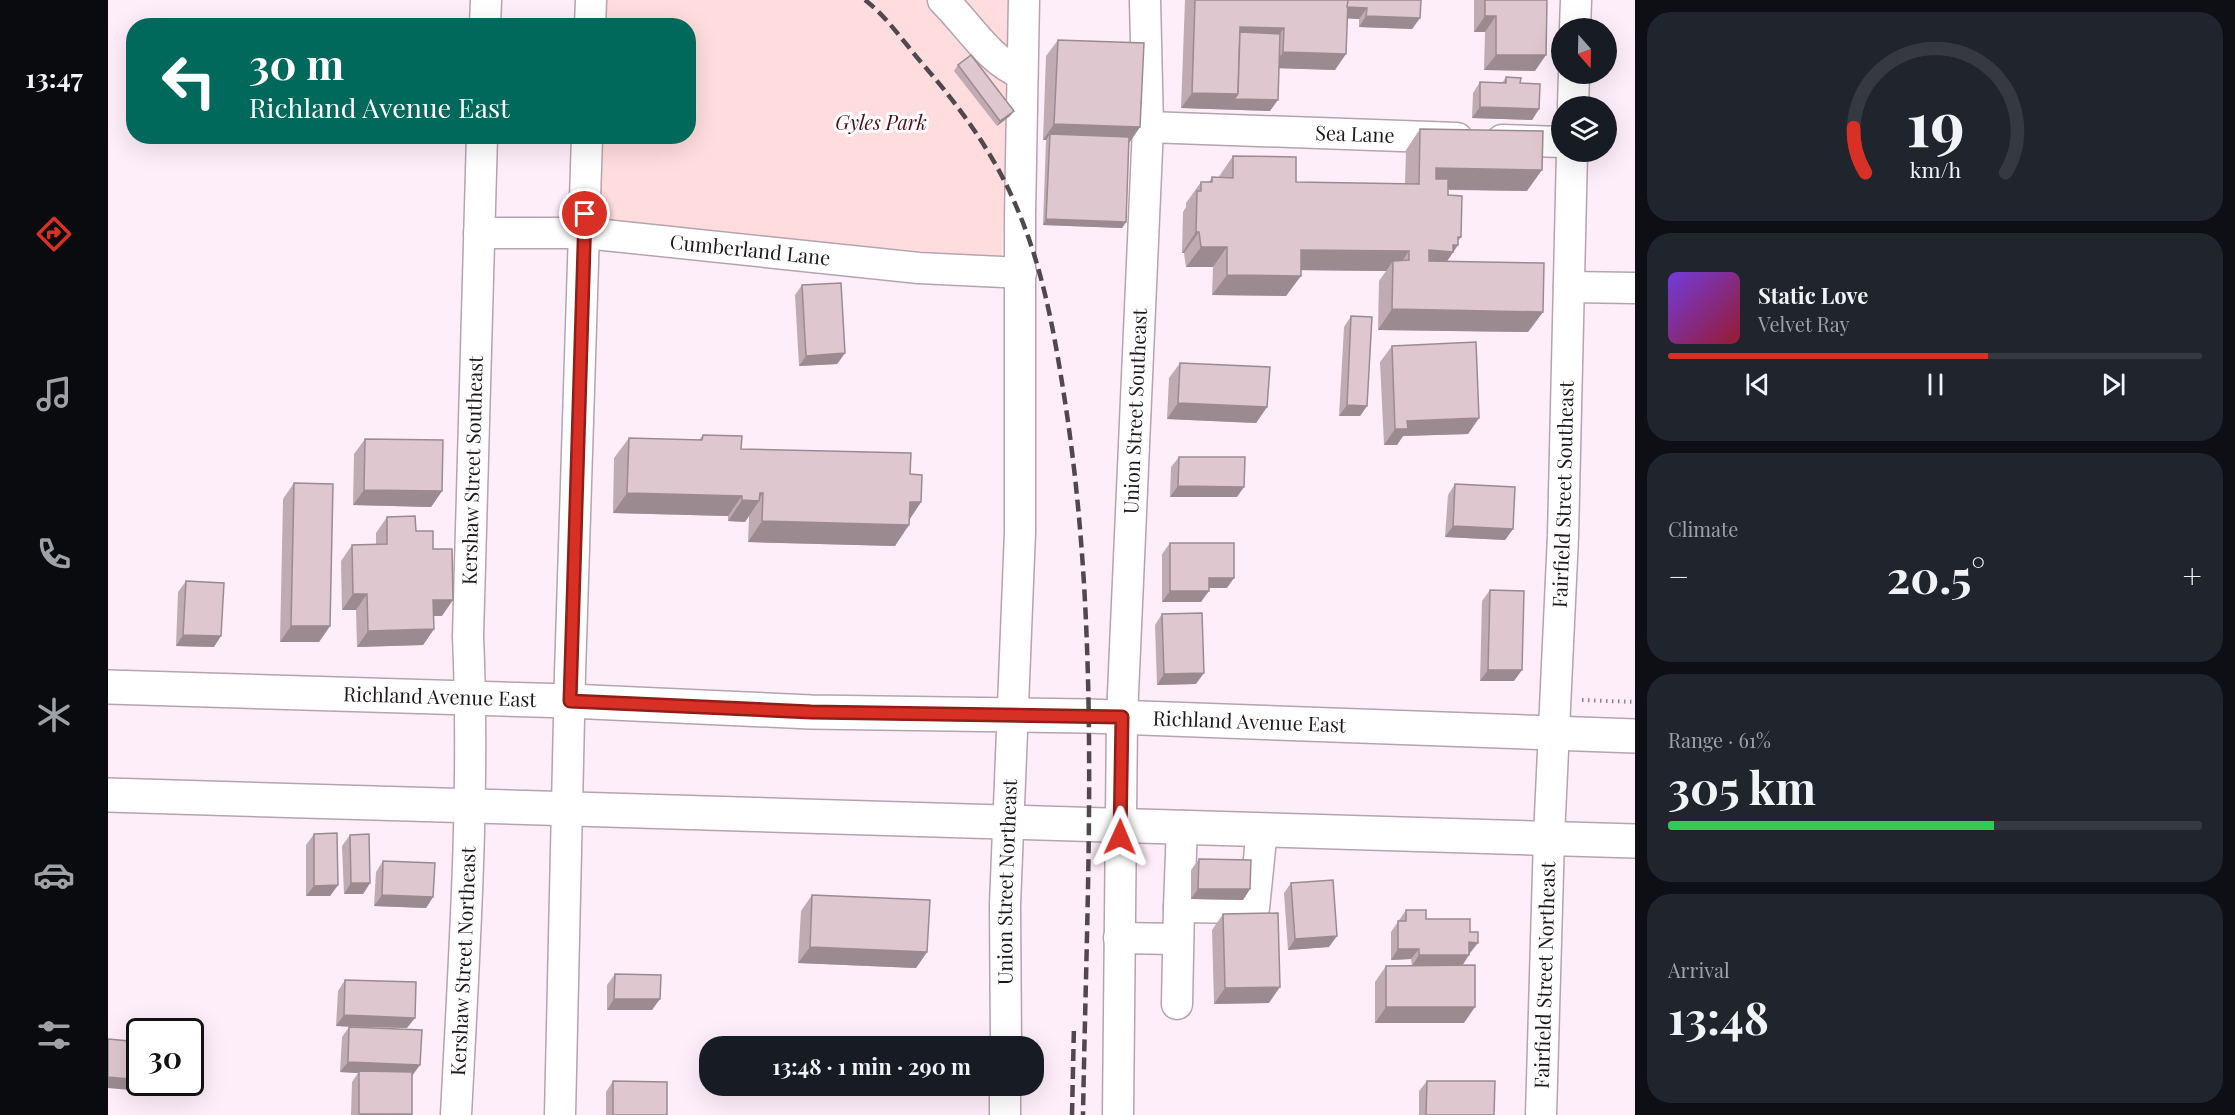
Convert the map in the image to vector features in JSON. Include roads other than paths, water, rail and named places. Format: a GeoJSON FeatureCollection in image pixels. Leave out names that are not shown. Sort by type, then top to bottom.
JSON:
{"type":"FeatureCollection","features":[{"type":"Feature","properties":{"kind":"main road","name":"Richland Avenue East"},"geometry":{"type":"LineString","coordinates":[[108,687],[570,701],[811,712],[1122,717],[1635,736]]}},
{"type":"Feature","properties":{"kind":"main road"},"geometry":{"type":"LineString","coordinates":[[108,795],[1635,841]]}},
{"type":"Feature","properties":{"kind":"street"},"geometry":{"type":"LineString","coordinates":[[485,18],[486,0]]}},
{"type":"Feature","properties":{"kind":"street"},"geometry":{"type":"LineString","coordinates":[[590,18],[591,0]]}},
{"type":"Feature","properties":{"kind":"street"},"geometry":{"type":"LineString","coordinates":[[943,0],[980,44],[1005,67],[1022,74]]}},
{"type":"Feature","properties":{"kind":"street"},"geometry":{"type":"LineString","coordinates":[[1014,716],[1020,532],[1024,0]]}},
{"type":"Feature","properties":{"kind":"street","name":"Union Street Southeast"},"geometry":{"type":"LineString","coordinates":[[1120,824],[1122,717],[1148,127],[1145,0]]}},
{"type":"Feature","properties":{"kind":"street"},"geometry":{"type":"LineString","coordinates":[[1575,18],[1576,0]]}},
{"type":"Feature","properties":{"kind":"street","name":"Sea Lane"},"geometry":{"type":"LineString","coordinates":[[1148,127],[1551,142]]}},
{"type":"Feature","properties":{"kind":"street","name":"Kershaw Street Southeast"},"geometry":{"type":"LineString","coordinates":[[470,805],[471,699],[468,636],[482,144]]}},
{"type":"Feature","properties":{"kind":"street"},"geometry":{"type":"LineString","coordinates":[[560,1115],[566,808],[587,144]]}},
{"type":"Feature","properties":{"kind":"street","name":"Fairfield Street Southeast"},"geometry":{"type":"LineString","coordinates":[[1549,837],[1555,734],[1572,162]]}},
{"type":"Feature","properties":{"kind":"street","name":"Cumberland Lane"},"geometry":{"type":"LineString","coordinates":[[479,233],[585,233],[919,268],[1021,273]]}},
{"type":"Feature","properties":{"kind":"street"},"geometry":{"type":"LineString","coordinates":[[1569,287],[1635,288]]}},
{"type":"Feature","properties":{"kind":"street","name":"Union Street Northeast"},"geometry":{"type":"LineString","coordinates":[[1006,1036],[1005,905],[1014,716]]}},
{"type":"Feature","properties":{"kind":"street","name":"Kershaw Street Northeast"},"geometry":{"type":"LineString","coordinates":[[456,1115],[470,805]]}},
{"type":"Feature","properties":{"kind":"street"},"geometry":{"type":"LineString","coordinates":[[1118,1115],[1120,824]]}},
{"type":"Feature","properties":{"kind":"street"},"geometry":{"type":"LineString","coordinates":[[1177,1004],[1179,907],[1192,861],[1182,826]]}},
{"type":"Feature","properties":{"kind":"street"},"geometry":{"type":"LineString","coordinates":[[1179,907],[1254,908],[1247,862],[1262,829]]}},
{"type":"Feature","properties":{"kind":"street","name":"Fairfield Street Northeast"},"geometry":{"type":"LineString","coordinates":[[1541,1115],[1549,837]]}},
{"type":"Feature","properties":{"kind":"street"},"geometry":{"type":"LineString","coordinates":[[1119,938],[1178,939]]}},
{"type":"Feature","properties":{"kind":"street"},"geometry":{"type":"LineString","coordinates":[[1005,1096],[1005,1115]]}},
{"type":"Feature","properties":{"kind":"railway"},"geometry":{"type":"LineString","coordinates":[[865,0],[887,21],[950,97],[1000,172],[1019,213],[1036,260],[1054,334],[1077,496],[1088,672],[1089,849],[1083,1115]]}},
{"type":"Feature","properties":{"kind":"railway"},"geometry":{"type":"LineString","coordinates":[[1072,1115],[1074,1025]]}},
{"type":"Feature","properties":{"kind":"park label","name":"Gyles Park"},"geometry":{"type":"Point","coordinates":[881,123]}}]}
